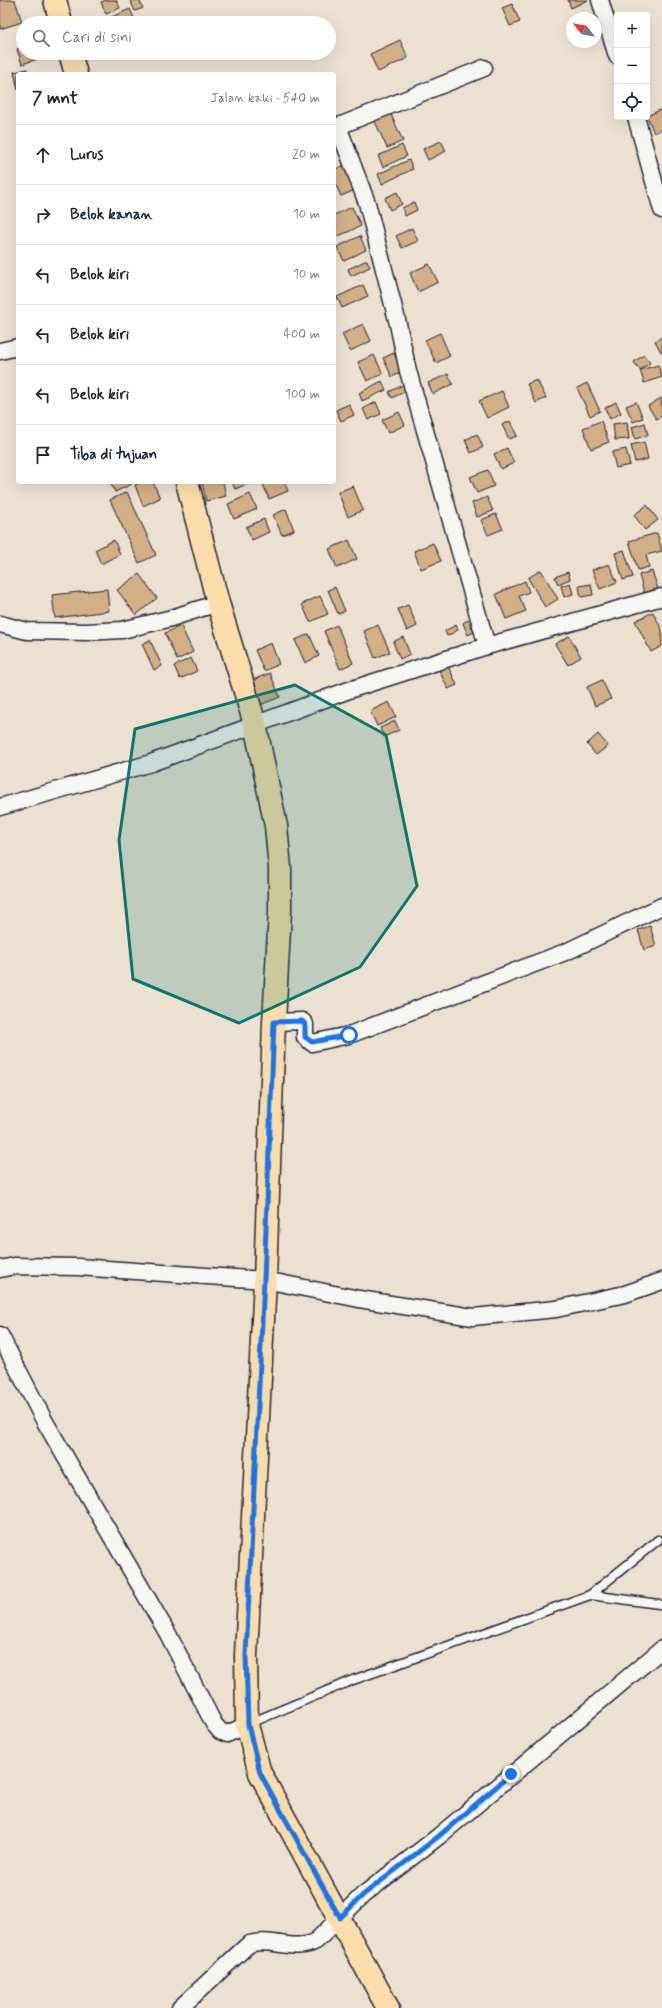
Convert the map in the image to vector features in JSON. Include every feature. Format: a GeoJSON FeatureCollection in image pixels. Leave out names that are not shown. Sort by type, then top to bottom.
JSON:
{"type":"FeatureCollection","features":[{"type":"Feature","properties":{"kind":"main road"},"geometry":{"type":"LineString","coordinates":[[55,0],[59,16]]}},
{"type":"Feature","properties":{"kind":"main road"},"geometry":{"type":"LineString","coordinates":[[72,60],[75,72]]}},
{"type":"Feature","properties":{"kind":"main road"},"geometry":{"type":"LineString","coordinates":[[188,484],[218,603],[255,724],[276,826],[280,868],[280,911],[246,1655],[248,1725],[260,1773],[388,2008]]}},
{"type":"Feature","properties":{"kind":"street"},"geometry":{"type":"LineString","coordinates":[[600,0],[615,48]]}},
{"type":"Feature","properties":{"kind":"street"},"geometry":{"type":"LineString","coordinates":[[484,68],[336,127],[367,204],[398,324],[408,371],[487,646]]}},
{"type":"Feature","properties":{"kind":"street"},"geometry":{"type":"LineString","coordinates":[[637,120],[662,210]]}},
{"type":"Feature","properties":{"kind":"street"},"geometry":{"type":"LineString","coordinates":[[0,351],[16,347]]}},
{"type":"Feature","properties":{"kind":"street"},"geometry":{"type":"LineString","coordinates":[[0,807],[151,763],[349,690],[487,646],[662,597]]}},
{"type":"Feature","properties":{"kind":"street"},"geometry":{"type":"LineString","coordinates":[[0,624],[27,632],[86,632],[122,630],[168,619],[218,603]]}},
{"type":"Feature","properties":{"kind":"street"},"geometry":{"type":"LineString","coordinates":[[274,1022],[302,1021],[305,1024],[305,1037],[312,1042],[349,1035],[568,951],[662,906]]}},
{"type":"Feature","properties":{"kind":"street"},"geometry":{"type":"LineString","coordinates":[[0,1269],[14,1266],[78,1267],[264,1280],[473,1317],[556,1309],[625,1294],[662,1281]]}},
{"type":"Feature","properties":{"kind":"street"},"geometry":{"type":"LineString","coordinates":[[0,1336],[44,1420],[168,1634],[214,1724],[220,1731],[227,1734],[248,1725]]}},
{"type":"Feature","properties":{"kind":"street"},"geometry":{"type":"LineString","coordinates":[[180,2008],[249,1944],[258,1941],[306,1946],[316,1941],[363,1895],[439,1836],[662,1649]]}},
{"type":"Feature","properties":{"kind":"lane"},"geometry":{"type":"LineString","coordinates":[[248,1725],[353,1680],[590,1595],[658,1540]]}},
{"type":"Feature","properties":{"kind":"lane"},"geometry":{"type":"LineString","coordinates":[[590,1595],[659,1604]]}},
{"type":"Feature","properties":{"kind":"highlighted area"},"geometry":{"type":"Polygon","coordinates":[[[295,685],[386,735],[417,886],[360,967],[239,1023],[133,979],[119,840],[135,729],[295,685]]]}},
{"type":"Feature","properties":{"kind":"building"},"geometry":{"type":"Polygon","coordinates":[[[0,0],[15,0],[20,16],[16,16],[16,24],[0,29],[0,0]]]}},
{"type":"Feature","properties":{"kind":"building"},"geometry":{"type":"Polygon","coordinates":[[[116,0],[120,8],[106,14],[101,2],[116,0]]]}},
{"type":"Feature","properties":{"kind":"building"},"geometry":{"type":"Polygon","coordinates":[[[130,0],[139,0],[143,8],[135,11],[130,0]]]}},
{"type":"Feature","properties":{"kind":"building"},"geometry":{"type":"Polygon","coordinates":[[[568,0],[588,0],[571,8],[568,0]]]}},
{"type":"Feature","properties":{"kind":"building"},"geometry":{"type":"Polygon","coordinates":[[[512,4],[520,22],[510,26],[502,8],[512,4]]]}},
{"type":"Feature","properties":{"kind":"building"},"geometry":{"type":"Polygon","coordinates":[[[130,9],[133,16],[114,16],[130,9]]]}},
{"type":"Feature","properties":{"kind":"building"},"geometry":{"type":"Polygon","coordinates":[[[400,40],[408,58],[378,72],[370,54],[400,40]]]}},
{"type":"Feature","properties":{"kind":"building"},"geometry":{"type":"Polygon","coordinates":[[[21,60],[35,60],[22,64],[21,60]]]}},
{"type":"Feature","properties":{"kind":"building"},"geometry":{"type":"Polygon","coordinates":[[[27,69],[28,72],[16,72],[16,81],[14,72],[27,69]]]}},
{"type":"Feature","properties":{"kind":"building"},"geometry":{"type":"Polygon","coordinates":[[[662,109],[662,129],[654,133],[649,120],[650,120],[650,115],[662,109]]]}},
{"type":"Feature","properties":{"kind":"building"},"geometry":{"type":"Polygon","coordinates":[[[389,110],[403,141],[387,148],[373,117],[389,110]]]}},
{"type":"Feature","properties":{"kind":"building"},"geometry":{"type":"Polygon","coordinates":[[[441,141],[446,151],[428,160],[423,149],[441,141]]]}},
{"type":"Feature","properties":{"kind":"building"},"geometry":{"type":"Polygon","coordinates":[[[402,145],[407,156],[383,167],[378,156],[402,145]]]}},
{"type":"Feature","properties":{"kind":"building"},"geometry":{"type":"Polygon","coordinates":[[[409,160],[413,169],[382,184],[378,174],[409,160]]]}},
{"type":"Feature","properties":{"kind":"building"},"geometry":{"type":"Polygon","coordinates":[[[343,166],[355,190],[341,196],[336,185],[336,169],[343,166]]]}},
{"type":"Feature","properties":{"kind":"building"},"geometry":{"type":"Polygon","coordinates":[[[397,192],[402,204],[390,210],[385,198],[397,192]]]}},
{"type":"Feature","properties":{"kind":"building"},"geometry":{"type":"Polygon","coordinates":[[[414,202],[417,210],[405,216],[402,208],[414,202]]]}},
{"type":"Feature","properties":{"kind":"building"},"geometry":{"type":"Polygon","coordinates":[[[352,207],[361,226],[336,237],[336,214],[352,207]]]}},
{"type":"Feature","properties":{"kind":"building"},"geometry":{"type":"Polygon","coordinates":[[[412,228],[418,241],[402,248],[396,236],[412,228]]]}},
{"type":"Feature","properties":{"kind":"building"},"geometry":{"type":"Polygon","coordinates":[[[360,236],[366,250],[344,261],[337,247],[360,236]]]}},
{"type":"Feature","properties":{"kind":"building"},"geometry":{"type":"Polygon","coordinates":[[[367,260],[370,267],[351,276],[348,269],[367,260]]]}},
{"type":"Feature","properties":{"kind":"building"},"geometry":{"type":"Polygon","coordinates":[[[429,264],[438,282],[418,292],[410,273],[429,264]]]}},
{"type":"Feature","properties":{"kind":"building"},"geometry":{"type":"Polygon","coordinates":[[[363,285],[368,296],[342,308],[337,297],[363,285]]]}},
{"type":"Feature","properties":{"kind":"building"},"geometry":{"type":"Polygon","coordinates":[[[363,324],[371,341],[350,351],[342,334],[363,324]]]}},
{"type":"Feature","properties":{"kind":"building"},"geometry":{"type":"Polygon","coordinates":[[[440,333],[450,356],[436,363],[425,340],[440,333]]]}},
{"type":"Feature","properties":{"kind":"building"},"geometry":{"type":"Polygon","coordinates":[[[662,337],[662,352],[661,352],[655,341],[662,337]]]}},
{"type":"Feature","properties":{"kind":"building"},"geometry":{"type":"Polygon","coordinates":[[[394,353],[402,372],[392,377],[383,358],[394,353]]]}},
{"type":"Feature","properties":{"kind":"building"},"geometry":{"type":"Polygon","coordinates":[[[374,355],[383,374],[367,381],[358,362],[374,355]]]}},
{"type":"Feature","properties":{"kind":"building"},"geometry":{"type":"Polygon","coordinates":[[[644,355],[650,363],[640,370],[634,362],[644,355]]]}},
{"type":"Feature","properties":{"kind":"building"},"geometry":{"type":"Polygon","coordinates":[[[658,365],[662,377],[644,383],[640,370],[658,365]]]}},
{"type":"Feature","properties":{"kind":"building"},"geometry":{"type":"Polygon","coordinates":[[[448,374],[453,384],[433,394],[428,383],[448,374]]]}},
{"type":"Feature","properties":{"kind":"building"},"geometry":{"type":"Polygon","coordinates":[[[537,380],[546,398],[536,403],[527,384],[537,380]]]}},
{"type":"Feature","properties":{"kind":"building"},"geometry":{"type":"Polygon","coordinates":[[[382,381],[386,390],[362,401],[359,393],[382,381]]]}},
{"type":"Feature","properties":{"kind":"building"},"geometry":{"type":"Polygon","coordinates":[[[587,383],[600,411],[590,416],[577,388],[587,383]]]}},
{"type":"Feature","properties":{"kind":"building"},"geometry":{"type":"Polygon","coordinates":[[[403,385],[406,391],[392,398],[389,392],[403,385]]]}},
{"type":"Feature","properties":{"kind":"building"},"geometry":{"type":"Polygon","coordinates":[[[502,391],[509,407],[487,418],[479,401],[502,391]]]}},
{"type":"Feature","properties":{"kind":"building"},"geometry":{"type":"Polygon","coordinates":[[[661,398],[662,416],[656,419],[648,406],[661,398]]]}},
{"type":"Feature","properties":{"kind":"building"},"geometry":{"type":"Polygon","coordinates":[[[376,402],[381,414],[368,420],[363,409],[376,402]]]}},
{"type":"Feature","properties":{"kind":"building"},"geometry":{"type":"Polygon","coordinates":[[[616,402],[621,413],[610,419],[605,408],[616,402]]]}},
{"type":"Feature","properties":{"kind":"building"},"geometry":{"type":"Polygon","coordinates":[[[636,402],[643,418],[633,422],[626,406],[636,402]]]}},
{"type":"Feature","properties":{"kind":"building"},"geometry":{"type":"Polygon","coordinates":[[[349,404],[354,415],[341,421],[336,410],[349,404]]]}},
{"type":"Feature","properties":{"kind":"building"},"geometry":{"type":"Polygon","coordinates":[[[399,412],[405,425],[388,433],[382,420],[399,412]]]}},
{"type":"Feature","properties":{"kind":"building"},"geometry":{"type":"Polygon","coordinates":[[[510,421],[517,436],[509,439],[502,425],[510,421]]]}},
{"type":"Feature","properties":{"kind":"building"},"geometry":{"type":"Polygon","coordinates":[[[601,421],[609,442],[591,449],[583,428],[601,421]]]}},
{"type":"Feature","properties":{"kind":"building"},"geometry":{"type":"Polygon","coordinates":[[[627,422],[629,439],[615,440],[613,424],[627,422]]]}},
{"type":"Feature","properties":{"kind":"building"},"geometry":{"type":"Polygon","coordinates":[[[645,423],[648,435],[635,439],[632,427],[645,423]]]}},
{"type":"Feature","properties":{"kind":"building"},"geometry":{"type":"Polygon","coordinates":[[[477,434],[483,447],[471,453],[465,440],[477,434]]]}},
{"type":"Feature","properties":{"kind":"building"},"geometry":{"type":"Polygon","coordinates":[[[644,442],[648,459],[635,462],[631,445],[644,442]]]}},
{"type":"Feature","properties":{"kind":"building"},"geometry":{"type":"Polygon","coordinates":[[[507,448],[514,463],[501,469],[494,454],[507,448]]]}},
{"type":"Feature","properties":{"kind":"building"},"geometry":{"type":"Polygon","coordinates":[[[626,449],[630,465],[616,468],[612,452],[626,449]]]}},
{"type":"Feature","properties":{"kind":"building"},"geometry":{"type":"Polygon","coordinates":[[[488,470],[494,486],[477,493],[470,477],[488,470]]]}},
{"type":"Feature","properties":{"kind":"building"},"geometry":{"type":"Polygon","coordinates":[[[111,484],[132,484],[115,492],[111,484]]]}},
{"type":"Feature","properties":{"kind":"building"},"geometry":{"type":"Polygon","coordinates":[[[154,484],[160,498],[143,506],[135,485],[154,484]]]}},
{"type":"Feature","properties":{"kind":"building"},"geometry":{"type":"Polygon","coordinates":[[[202,484],[223,484],[226,496],[206,501],[202,484]]]}},
{"type":"Feature","properties":{"kind":"building"},"geometry":{"type":"Polygon","coordinates":[[[233,484],[247,484],[235,489],[233,484]]]}},
{"type":"Feature","properties":{"kind":"building"},"geometry":{"type":"Polygon","coordinates":[[[263,484],[285,484],[288,491],[269,499],[263,484]]]}},
{"type":"Feature","properties":{"kind":"building"},"geometry":{"type":"Polygon","coordinates":[[[353,486],[363,510],[348,517],[338,492],[353,486]]]}},
{"type":"Feature","properties":{"kind":"building"},"geometry":{"type":"Polygon","coordinates":[[[127,492],[156,555],[139,563],[110,500],[127,492]]]}},
{"type":"Feature","properties":{"kind":"building"},"geometry":{"type":"Polygon","coordinates":[[[250,494],[257,509],[234,519],[228,504],[250,494]]]}},
{"type":"Feature","properties":{"kind":"building"},"geometry":{"type":"Polygon","coordinates":[[[487,497],[493,511],[477,517],[472,503],[487,497]]]}},
{"type":"Feature","properties":{"kind":"building"},"geometry":{"type":"Polygon","coordinates":[[[647,505],[658,520],[645,530],[634,515],[647,505]]]}},
{"type":"Feature","properties":{"kind":"building"},"geometry":{"type":"Polygon","coordinates":[[[286,509],[294,530],[282,535],[273,515],[286,509]]]}},
{"type":"Feature","properties":{"kind":"building"},"geometry":{"type":"Polygon","coordinates":[[[496,514],[503,529],[488,535],[481,520],[496,514]]]}},
{"type":"Feature","properties":{"kind":"building"},"geometry":{"type":"Polygon","coordinates":[[[264,519],[269,532],[252,540],[246,527],[264,519]]]}},
{"type":"Feature","properties":{"kind":"building"},"geometry":{"type":"Polygon","coordinates":[[[657,533],[662,551],[646,555],[649,567],[638,570],[629,541],[657,533]]]}},
{"type":"Feature","properties":{"kind":"building"},"geometry":{"type":"Polygon","coordinates":[[[114,540],[120,554],[101,564],[95,550],[114,540]]]}},
{"type":"Feature","properties":{"kind":"building"},"geometry":{"type":"Polygon","coordinates":[[[349,540],[357,559],[337,568],[329,549],[349,540]]]}},
{"type":"Feature","properties":{"kind":"building"},"geometry":{"type":"Polygon","coordinates":[[[433,543],[441,561],[421,569],[414,551],[433,543]]]}},
{"type":"Feature","properties":{"kind":"building"},"geometry":{"type":"Polygon","coordinates":[[[624,550],[633,577],[623,580],[615,553],[624,550]]]}},
{"type":"Feature","properties":{"kind":"building"},"geometry":{"type":"Polygon","coordinates":[[[609,564],[617,582],[600,589],[592,570],[609,564]]]}},
{"type":"Feature","properties":{"kind":"building"},"geometry":{"type":"Polygon","coordinates":[[[541,570],[558,599],[545,607],[528,578],[541,570]]]}},
{"type":"Feature","properties":{"kind":"building"},"geometry":{"type":"Polygon","coordinates":[[[652,571],[658,589],[644,593],[639,575],[652,571]]]}},
{"type":"Feature","properties":{"kind":"building"},"geometry":{"type":"Polygon","coordinates":[[[568,572],[570,579],[558,584],[555,577],[568,572]]]}},
{"type":"Feature","properties":{"kind":"building"},"geometry":{"type":"Polygon","coordinates":[[[139,574],[157,598],[136,615],[117,590],[139,574]]]}},
{"type":"Feature","properties":{"kind":"building"},"geometry":{"type":"Polygon","coordinates":[[[525,581],[529,592],[519,596],[526,611],[506,619],[496,594],[525,581]]]}},
{"type":"Feature","properties":{"kind":"building"},"geometry":{"type":"Polygon","coordinates":[[[570,583],[573,594],[564,597],[561,586],[570,583]]]}},
{"type":"Feature","properties":{"kind":"building"},"geometry":{"type":"Polygon","coordinates":[[[591,584],[593,595],[581,597],[579,586],[591,584]]]}},
{"type":"Feature","properties":{"kind":"building"},"geometry":{"type":"Polygon","coordinates":[[[335,587],[345,611],[338,614],[328,590],[335,587]]]}},
{"type":"Feature","properties":{"kind":"building"},"geometry":{"type":"Polygon","coordinates":[[[107,589],[109,611],[55,618],[52,595],[107,589]]]}},
{"type":"Feature","properties":{"kind":"building"},"geometry":{"type":"Polygon","coordinates":[[[320,596],[328,614],[310,622],[302,604],[320,596]]]}},
{"type":"Feature","properties":{"kind":"building"},"geometry":{"type":"Polygon","coordinates":[[[408,605],[417,626],[407,631],[398,609],[408,605]]]}},
{"type":"Feature","properties":{"kind":"building"},"geometry":{"type":"Polygon","coordinates":[[[653,612],[662,630],[662,646],[651,652],[635,621],[653,612]]]}},
{"type":"Feature","properties":{"kind":"building"},"geometry":{"type":"Polygon","coordinates":[[[468,620],[474,632],[468,635],[463,623],[468,620]]]}},
{"type":"Feature","properties":{"kind":"building"},"geometry":{"type":"Polygon","coordinates":[[[337,625],[353,663],[340,669],[324,631],[337,625]]]}},
{"type":"Feature","properties":{"kind":"building"},"geometry":{"type":"Polygon","coordinates":[[[378,625],[390,652],[375,658],[364,631],[378,625]]]}},
{"type":"Feature","properties":{"kind":"building"},"geometry":{"type":"Polygon","coordinates":[[[456,625],[458,630],[447,636],[445,631],[456,625]]]}},
{"type":"Feature","properties":{"kind":"building"},"geometry":{"type":"Polygon","coordinates":[[[181,626],[193,652],[177,660],[165,633],[181,626]]]}},
{"type":"Feature","properties":{"kind":"building"},"geometry":{"type":"Polygon","coordinates":[[[309,634],[319,656],[305,663],[295,640],[309,634]]]}},
{"type":"Feature","properties":{"kind":"building"},"geometry":{"type":"Polygon","coordinates":[[[569,636],[581,657],[568,665],[555,644],[569,636]]]}},
{"type":"Feature","properties":{"kind":"building"},"geometry":{"type":"Polygon","coordinates":[[[403,637],[410,654],[400,659],[393,642],[403,637]]]}},
{"type":"Feature","properties":{"kind":"building"},"geometry":{"type":"Polygon","coordinates":[[[150,640],[162,666],[154,670],[142,644],[150,640]]]}},
{"type":"Feature","properties":{"kind":"building"},"geometry":{"type":"Polygon","coordinates":[[[271,643],[279,664],[264,671],[255,650],[271,643]]]}},
{"type":"Feature","properties":{"kind":"building"},"geometry":{"type":"Polygon","coordinates":[[[191,658],[197,671],[180,679],[174,666],[191,658]]]}},
{"type":"Feature","properties":{"kind":"building"},"geometry":{"type":"Polygon","coordinates":[[[448,666],[457,685],[448,689],[439,670],[448,666]]]}},
{"type":"Feature","properties":{"kind":"building"},"geometry":{"type":"Polygon","coordinates":[[[270,673],[280,697],[260,705],[250,681],[270,673]]]}},
{"type":"Feature","properties":{"kind":"building"},"geometry":{"type":"Polygon","coordinates":[[[602,680],[611,699],[595,706],[587,687],[602,680]]]}},
{"type":"Feature","properties":{"kind":"building"},"geometry":{"type":"Polygon","coordinates":[[[389,702],[396,717],[377,726],[370,711],[389,702]]]}},
{"type":"Feature","properties":{"kind":"building"},"geometry":{"type":"Polygon","coordinates":[[[395,721],[399,730],[384,737],[380,728],[395,721]]]}},
{"type":"Feature","properties":{"kind":"building"},"geometry":{"type":"Polygon","coordinates":[[[598,734],[608,746],[596,755],[587,744],[598,734]]]}},
{"type":"Feature","properties":{"kind":"building"},"geometry":{"type":"Polygon","coordinates":[[[650,926],[656,946],[644,950],[638,930],[650,926]]]}},
{"type":"Feature","properties":{"kind":"route"},"geometry":{"type":"LineString","coordinates":[[349,1035],[312,1042],[306,1040],[305,1024],[303,1021],[294,1020],[274,1022],[259,1408],[246,1655],[248,1725],[260,1773],[297,1844],[340,1918],[363,1895],[439,1836],[511,1774]]}}]}
